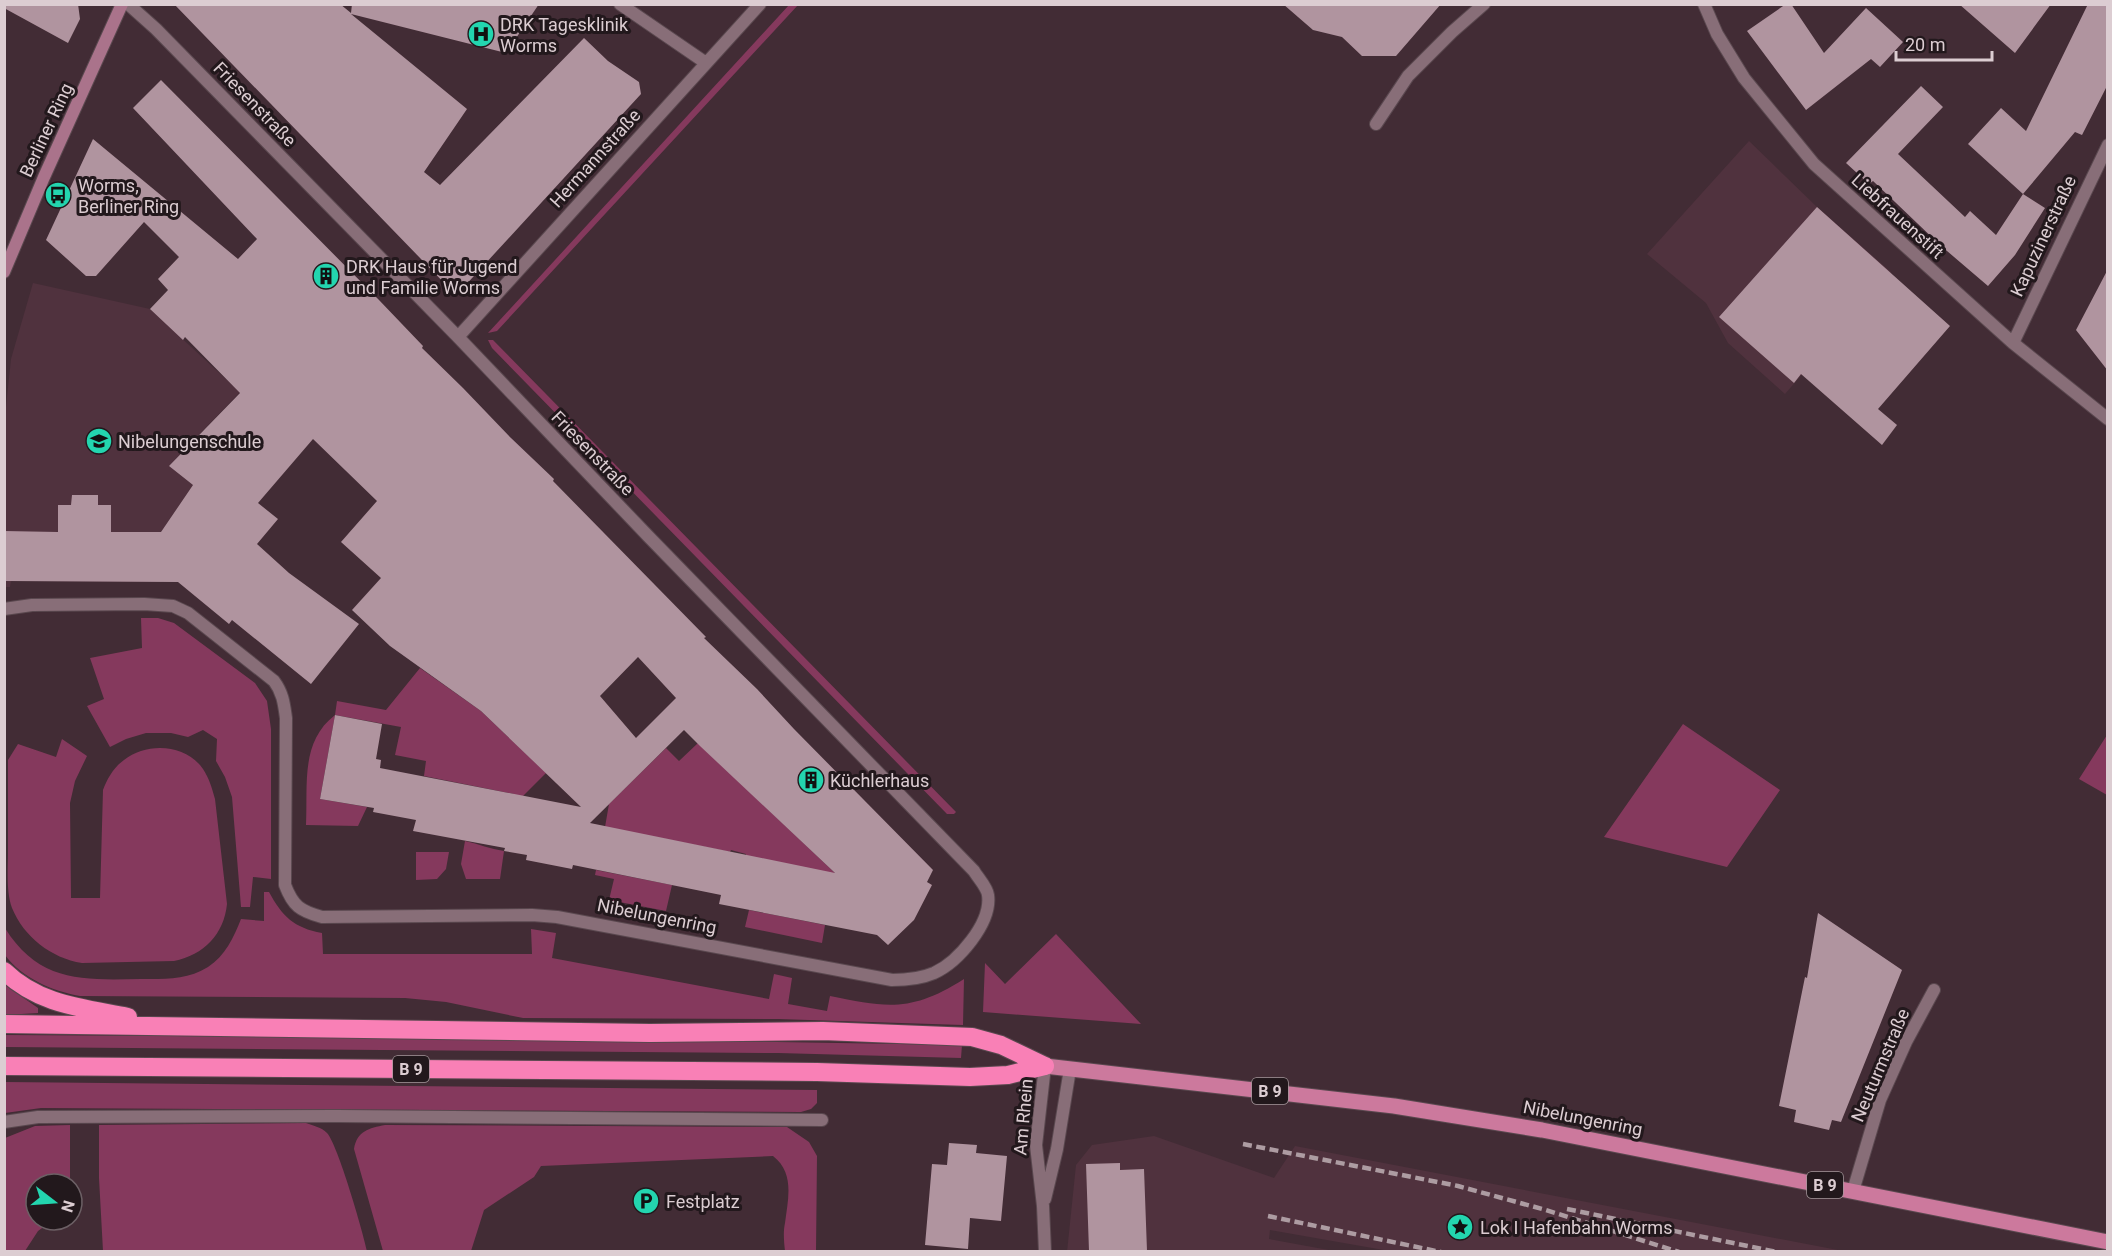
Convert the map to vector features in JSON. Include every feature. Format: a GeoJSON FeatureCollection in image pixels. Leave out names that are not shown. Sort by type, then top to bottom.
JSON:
{"type":"FeatureCollection","features":[{"type":"Feature","properties":{"kind":"highway"},"geometry":{"type":"LineString","coordinates":[[4,971],[16,982],[52,1002],[171,1026]]}},
{"type":"Feature","properties":{"kind":"highway","name":"B 9"},"geometry":{"type":"LineString","coordinates":[[4,1024],[651,1033],[823,1031],[972,1036],[1001,1045],[1046,1066]]}},
{"type":"Feature","properties":{"kind":"highway","name":"B 9"},"geometry":{"type":"LineString","coordinates":[[4,1066],[806,1071],[970,1077],[1008,1075],[1046,1066]]}},
{"type":"Feature","properties":{"kind":"main road","name":"Berliner Ring"},"geometry":{"type":"LineString","coordinates":[[4,272],[122,4]]}},
{"type":"Feature","properties":{"kind":"main road","name":"Nibelungenring"},"geometry":{"type":"LineString","coordinates":[[1046,1066],[1394,1106],[1542,1130],[2108,1242]]}},
{"type":"Feature","properties":{"kind":"street","name":"Friesenstraße"},"geometry":{"type":"LineString","coordinates":[[128,4],[156,29],[458,337],[974,871],[988,892],[988,907],[984,923],[970,942]]}},
{"type":"Feature","properties":{"kind":"street"},"geometry":{"type":"LineString","coordinates":[[620,4],[706,63]]}},
{"type":"Feature","properties":{"kind":"street","name":"Hermannstraße"},"geometry":{"type":"LineString","coordinates":[[458,337],[760,4]]}},
{"type":"Feature","properties":{"kind":"street"},"geometry":{"type":"LineString","coordinates":[[1376,124],[1408,76],[1484,4]]}},
{"type":"Feature","properties":{"kind":"street","name":"Liebfrauenstift"},"geometry":{"type":"LineString","coordinates":[[1704,4],[1717,34],[1744,78],[1814,164],[2013,343],[2108,419]]}},
{"type":"Feature","properties":{"kind":"street","name":"Kapuzinerstraße"},"geometry":{"type":"LineString","coordinates":[[2013,343],[2108,145]]}},
{"type":"Feature","properties":{"kind":"street","name":"Nibelungenring"},"geometry":{"type":"LineString","coordinates":[[4,609],[33,605],[173,606],[188,613],[274,681],[280,689],[286,718],[285,885],[291,900],[302,910],[321,917],[532,915],[557,917],[892,980],[910,980],[936,972],[970,942]]}},
{"type":"Feature","properties":{"kind":"street","name":"Neuturmstraße"},"geometry":{"type":"LineString","coordinates":[[1853,1191],[1880,1100],[1906,1042],[1934,990]]}},
{"type":"Feature","properties":{"kind":"street","name":"Am Rhein"},"geometry":{"type":"LineString","coordinates":[[1045,1251],[1043,1206],[1036,1145],[1046,1066]]}},
{"type":"Feature","properties":{"kind":"street","name":"Am Rhein"},"geometry":{"type":"LineString","coordinates":[[1043,1206],[1057,1149],[1070,1069]]}},
{"type":"Feature","properties":{"kind":"street"},"geometry":{"type":"LineString","coordinates":[[4,1122],[38,1117],[313,1116],[822,1120]]}},
{"type":"Feature","properties":{"kind":"shaded area"},"geometry":{"type":"Polygon","coordinates":[[[789,5],[798,5],[497,331],[488,333],[789,5]]]}},
{"type":"Feature","properties":{"kind":"shaded area"},"geometry":{"type":"Polygon","coordinates":[[[1749,141],[1817,207],[1891,272],[1785,394],[1728,343],[1706,303],[1647,254],[1749,141]]]}},
{"type":"Feature","properties":{"kind":"shaded area","name":"Nibelungenschule"},"geometry":{"type":"Polygon","coordinates":[[[33,283],[150,309],[240,392],[169,466],[193,485],[161,532],[161,582],[11,581],[10,587],[5,587],[5,416],[11,359],[33,283]]]}},
{"type":"Feature","properties":{"kind":"shaded area"},"geometry":{"type":"Polygon","coordinates":[[[488,340],[493,340],[956,812],[954,814],[947,814],[492,348],[488,340]]]}},
{"type":"Feature","properties":{"kind":"shaded area"},"geometry":{"type":"Polygon","coordinates":[[[141,618],[158,618],[174,623],[255,683],[267,701],[271,729],[271,879],[253,877],[250,907],[241,907],[232,797],[216,761],[217,739],[203,730],[188,737],[171,733],[146,733],[110,747],[87,706],[104,699],[90,658],[142,648],[141,618]]]}},
{"type":"Feature","properties":{"kind":"shaded area"},"geometry":{"type":"Polygon","coordinates":[[[420,668],[481,711],[546,773],[513,806],[514,794],[424,776],[426,761],[395,755],[401,727],[335,715],[337,701],[386,710],[420,668]]]}},
{"type":"Feature","properties":{"kind":"shaded area"},"geometry":{"type":"Polygon","coordinates":[[[335,715],[320,799],[367,807],[358,826],[306,825],[308,765],[311,751],[324,726],[335,715]]]}},
{"type":"Feature","properties":{"kind":"shaded area"},"geometry":{"type":"Polygon","coordinates":[[[1683,724],[1780,790],[1727,867],[1604,837],[1683,724]]]}},
{"type":"Feature","properties":{"kind":"shaded area"},"geometry":{"type":"Polygon","coordinates":[[[2107,735],[2107,795],[2079,779],[2107,735]]]}},
{"type":"Feature","properties":{"kind":"shaded area"},"geometry":{"type":"Polygon","coordinates":[[[62,739],[87,756],[75,781],[70,803],[71,898],[100,898],[103,790],[117,766],[133,754],[155,748],[166,748],[187,755],[203,769],[215,799],[227,904],[222,925],[217,934],[211,942],[195,954],[174,961],[82,963],[49,951],[31,937],[17,918],[10,902],[8,888],[8,760],[18,744],[56,757],[62,739]]]}},
{"type":"Feature","properties":{"kind":"shaded area"},"geometry":{"type":"Polygon","coordinates":[[[698,743],[836,874],[745,864],[746,854],[731,850],[730,852],[605,827],[609,804],[666,748],[679,761],[698,743]]]}},
{"type":"Feature","properties":{"kind":"shaded area"},"geometry":{"type":"Polygon","coordinates":[[[465,841],[504,851],[500,879],[466,879],[461,864],[465,841]]]}},
{"type":"Feature","properties":{"kind":"shaded area"},"geometry":{"type":"Polygon","coordinates":[[[416,852],[449,852],[446,869],[437,879],[416,880],[416,852]]]}},
{"type":"Feature","properties":{"kind":"shaded area"},"geometry":{"type":"Polygon","coordinates":[[[596,870],[672,885],[666,911],[609,900],[614,879],[595,875],[596,870]]]}},
{"type":"Feature","properties":{"kind":"shaded area"},"geometry":{"type":"Polygon","coordinates":[[[264,892],[269,892],[290,920],[304,928],[322,933],[323,954],[532,954],[531,929],[556,933],[552,958],[769,999],[774,974],[792,978],[788,1004],[827,1011],[830,996],[884,1005],[899,1004],[929,997],[964,979],[963,1025],[778,1019],[523,1018],[446,1002],[405,998],[80,996],[59,991],[38,982],[20,970],[5,955],[5,928],[18,946],[33,959],[48,969],[64,974],[100,979],[184,977],[214,963],[232,939],[241,919],[264,921],[264,892]]]}},
{"type":"Feature","properties":{"kind":"shaded area"},"geometry":{"type":"Polygon","coordinates":[[[749,910],[825,925],[822,943],[745,927],[749,910]]]}},
{"type":"Feature","properties":{"kind":"shaded area"},"geometry":{"type":"Polygon","coordinates":[[[1056,934],[1141,1024],[983,1012],[985,963],[1005,984],[1056,934]]]}},
{"type":"Feature","properties":{"kind":"shaded area"},"geometry":{"type":"Polygon","coordinates":[[[5,985],[38,1008],[38,1013],[5,1015],[5,985]]]}},
{"type":"Feature","properties":{"kind":"shaded area"},"geometry":{"type":"Polygon","coordinates":[[[5,1035],[518,1038],[962,1045],[961,1058],[778,1053],[5,1047],[5,1035]]]}},
{"type":"Feature","properties":{"kind":"shaded area"},"geometry":{"type":"Polygon","coordinates":[[[5,1082],[817,1090],[817,1103],[811,1109],[801,1112],[41,1108],[5,1113],[5,1082]]]}},
{"type":"Feature","properties":{"kind":"shaded area"},"geometry":{"type":"Polygon","coordinates":[[[306,1123],[325,1131],[332,1141],[350,1189],[367,1251],[103,1251],[99,1125],[306,1123]]]}},
{"type":"Feature","properties":{"kind":"shaded area"},"geometry":{"type":"Polygon","coordinates":[[[70,1125],[70,1172],[24,1172],[24,1232],[37,1232],[25,1251],[5,1251],[5,1138],[35,1126],[70,1125]]]}},
{"type":"Feature","properties":{"kind":"shaded area"},"geometry":{"type":"Polygon","coordinates":[[[385,1125],[787,1127],[809,1142],[817,1156],[816,1251],[785,1251],[787,1178],[785,1170],[773,1156],[541,1166],[534,1177],[484,1210],[471,1251],[383,1251],[354,1149],[361,1134],[374,1127],[385,1125]]]}},
{"type":"Feature","properties":{"kind":"shaded area"},"geometry":{"type":"Polygon","coordinates":[[[1154,1136],[1274,1178],[1295,1146],[1843,1251],[1395,1252],[1270,1230],[1269,1239],[1334,1251],[1067,1252],[1076,1165],[1092,1145],[1154,1136]]]}},
{"type":"Feature","properties":{"kind":"building"},"geometry":{"type":"Polygon","coordinates":[[[4,4],[78,4],[80,19],[68,43],[4,8],[4,4]]]}},
{"type":"Feature","properties":{"kind":"building"},"geometry":{"type":"Polygon","coordinates":[[[174,4],[340,4],[351,13],[352,4],[539,4],[506,53],[351,14],[467,109],[424,172],[440,185],[584,38],[608,61],[639,82],[641,94],[462,289],[451,290],[174,4]]]}},
{"type":"Feature","properties":{"kind":"building"},"geometry":{"type":"Polygon","coordinates":[[[1283,4],[1441,4],[1396,56],[1362,56],[1342,37],[1313,30],[1283,4]]]}},
{"type":"Feature","properties":{"kind":"building"},"geometry":{"type":"Polygon","coordinates":[[[1786,4],[1791,4],[1824,53],[1866,8],[1903,42],[1880,67],[1871,59],[1806,110],[1747,31],[1786,4]]]}},
{"type":"Feature","properties":{"kind":"building"},"geometry":{"type":"Polygon","coordinates":[[[1959,4],[2051,4],[2015,53],[1959,4]]]}},
{"type":"Feature","properties":{"kind":"building"},"geometry":{"type":"Polygon","coordinates":[[[2088,4],[2108,4],[2108,84],[2082,135],[2075,132],[2023,194],[1968,144],[2001,108],[2026,131],[2088,4]]]}},
{"type":"Feature","properties":{"kind":"building"},"geometry":{"type":"Polygon","coordinates":[[[161,80],[379,300],[423,346],[422,348],[554,479],[553,481],[706,637],[704,638],[757,689],[933,870],[927,882],[932,885],[914,920],[888,945],[877,935],[719,904],[721,895],[573,865],[572,869],[526,860],[527,855],[504,851],[505,848],[413,831],[416,820],[373,812],[374,808],[320,799],[335,715],[382,724],[376,759],[381,760],[380,768],[581,807],[481,711],[390,646],[352,610],[381,578],[341,542],[377,501],[313,439],[258,503],[278,519],[257,544],[289,573],[359,624],[311,684],[232,620],[229,624],[178,582],[4,581],[4,531],[58,532],[58,505],[71,505],[72,495],[98,495],[98,505],[111,505],[111,532],[161,532],[193,485],[169,466],[240,393],[185,337],[183,340],[150,309],[168,290],[158,279],[179,257],[144,222],[96,276],[86,276],[46,240],[93,139],[238,259],[257,239],[133,108],[161,80]],[[638,657],[600,696],[636,738],[676,698],[638,657]],[[684,730],[590,823],[835,873],[700,746],[684,730]]]}},
{"type":"Feature","properties":{"kind":"building"},"geometry":{"type":"Polygon","coordinates":[[[1921,86],[1943,107],[1898,154],[1965,217],[1970,211],[1996,235],[2023,194],[2045,208],[2015,255],[1988,286],[1940,245],[1873,181],[1869,184],[1846,163],[1921,86]]]}},
{"type":"Feature","properties":{"kind":"building"},"geometry":{"type":"Polygon","coordinates":[[[1817,207],[1950,326],[1878,409],[1897,425],[1882,445],[1801,374],[1794,383],[1719,317],[1817,207]]]}},
{"type":"Feature","properties":{"kind":"building"},"geometry":{"type":"Polygon","coordinates":[[[2108,269],[2108,371],[2076,330],[2108,269]]]}},
{"type":"Feature","properties":{"kind":"building"},"geometry":{"type":"Polygon","coordinates":[[[1818,913],[1902,970],[1841,1122],[1832,1120],[1829,1130],[1794,1122],[1796,1110],[1779,1106],[1805,977],[1807,978],[1818,913]]]}},
{"type":"Feature","properties":{"kind":"building"},"geometry":{"type":"Polygon","coordinates":[[[949,1143],[977,1145],[976,1153],[1007,1156],[1001,1221],[970,1218],[968,1249],[925,1245],[932,1164],[947,1165],[949,1143]]]}},
{"type":"Feature","properties":{"kind":"building"},"geometry":{"type":"Polygon","coordinates":[[[1120,1163],[1120,1170],[1144,1169],[1147,1251],[1089,1251],[1086,1164],[1120,1163]]]}},
{"type":"Feature","properties":{"kind":"railway"},"geometry":{"type":"LineString","coordinates":[[1243,1144],[1458,1186],[1546,1210],[1679,1252]]}},
{"type":"Feature","properties":{"kind":"railway"},"geometry":{"type":"LineString","coordinates":[[1567,1209],[1777,1252]]}},
{"type":"Feature","properties":{"kind":"railway"},"geometry":{"type":"LineString","coordinates":[[1268,1216],[1441,1252]]}},
{"type":"Feature","properties":{"kind":"place","name":"DRK Tagesklinik Worms"},"geometry":{"type":"Point","coordinates":[481,34]}},
{"type":"Feature","properties":{"kind":"place","name":"Worms, Berliner Ring"},"geometry":{"type":"Point","coordinates":[58,195]}},
{"type":"Feature","properties":{"kind":"place","name":"DRK Haus für Jugend und Familie Worms"},"geometry":{"type":"Point","coordinates":[326,276]}},
{"type":"Feature","properties":{"kind":"place","name":"Nibelungenschule"},"geometry":{"type":"Point","coordinates":[99,441]}},
{"type":"Feature","properties":{"kind":"place","name":"Küchlerhaus"},"geometry":{"type":"Point","coordinates":[811,780]}},
{"type":"Feature","properties":{"kind":"place","name":"Festplatz"},"geometry":{"type":"Point","coordinates":[646,1201]}},
{"type":"Feature","properties":{"kind":"place","name":"Lok I Hafenbahn Worms"},"geometry":{"type":"Point","coordinates":[1460,1227]}}]}
